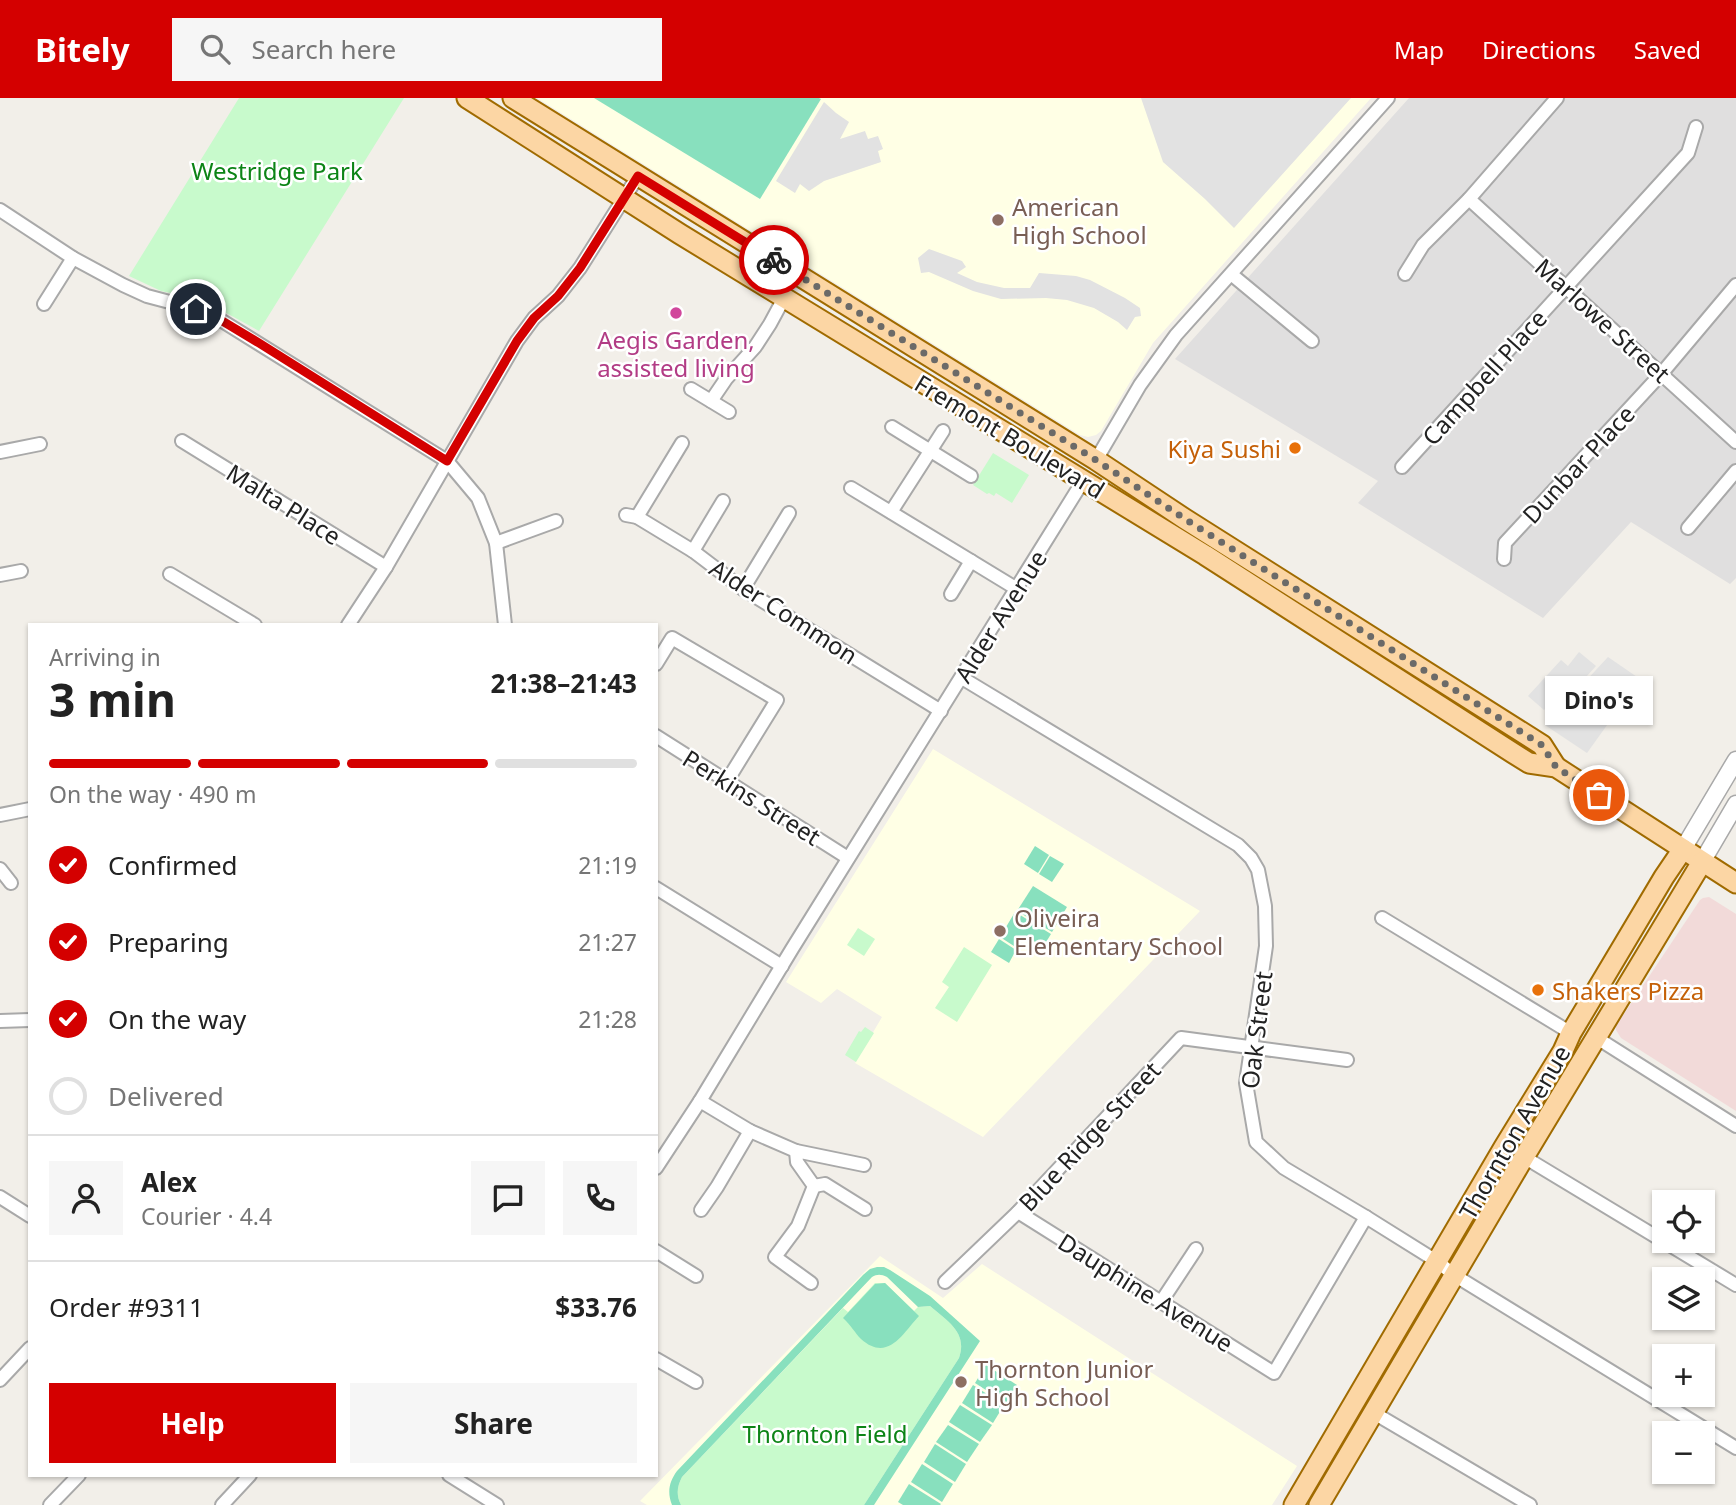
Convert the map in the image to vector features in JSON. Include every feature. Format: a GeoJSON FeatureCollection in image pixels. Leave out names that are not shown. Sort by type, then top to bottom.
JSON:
{"type":"FeatureCollection","features":[{"type":"Feature","properties":{"kind":"main road","name":"Fremont Boulevard"},"geometry":{"type":"LineString","coordinates":[[467,98],[784,298],[1205,555],[1513,753],[1530,763],[1556,767],[1736,883]]}},
{"type":"Feature","properties":{"kind":"main road","name":"Fremont Boulevard"},"geometry":{"type":"LineString","coordinates":[[513,98],[1096,460],[1542,745],[1556,767]]}},
{"type":"Feature","properties":{"kind":"main road","name":"Thornton Avenue"},"geometry":{"type":"LineString","coordinates":[[1294,1505],[1563,1051],[1571,1033],[1683,849]]}},
{"type":"Feature","properties":{"kind":"main road","name":"Thornton Avenue"},"geometry":{"type":"LineString","coordinates":[[1319,1505],[1702,862]]}},
{"type":"Feature","properties":{"kind":"street","name":"Alder Avenue"},"geometry":{"type":"LineString","coordinates":[[661,1151],[701,1101],[1163,351],[1388,98]]}},
{"type":"Feature","properties":{"kind":"street"},"geometry":{"type":"LineString","coordinates":[[1405,274],[1423,245],[1469,199],[1557,98]]}},
{"type":"Feature","properties":{"kind":"street","name":"Campbell Place"},"geometry":{"type":"LineString","coordinates":[[1402,467],[1688,153],[1696,127]]}},
{"type":"Feature","properties":{"kind":"street"},"geometry":{"type":"LineString","coordinates":[[349,623],[386,567],[517,341],[534,318],[558,296],[580,268],[638,176]]}},
{"type":"Feature","properties":{"kind":"street","name":"Marlowe Street"},"geometry":{"type":"LineString","coordinates":[[1469,199],[1736,442]]}},
{"type":"Feature","properties":{"kind":"street"},"geometry":{"type":"LineString","coordinates":[[0,210],[73,258],[147,296],[196,309],[219,319],[447,461],[478,498],[496,543],[505,623]]}},
{"type":"Feature","properties":{"kind":"street"},"geometry":{"type":"LineString","coordinates":[[44,304],[73,258]]}},
{"type":"Feature","properties":{"kind":"street"},"geometry":{"type":"LineString","coordinates":[[1231,274],[1312,341]]}},
{"type":"Feature","properties":{"kind":"street","name":"Dunbar Place"},"geometry":{"type":"LineString","coordinates":[[1504,559],[1504,543],[1662,373],[1736,285]]}},
{"type":"Feature","properties":{"kind":"street"},"geometry":{"type":"LineString","coordinates":[[711,401],[726,379],[755,347],[784,298]]}},
{"type":"Feature","properties":{"kind":"street"},"geometry":{"type":"LineString","coordinates":[[691,389],[729,412]]}},
{"type":"Feature","properties":{"kind":"street"},"geometry":{"type":"LineString","coordinates":[[892,427],[971,476]]}},
{"type":"Feature","properties":{"kind":"street"},"geometry":{"type":"LineString","coordinates":[[891,512],[943,431]]}},
{"type":"Feature","properties":{"kind":"street","name":"Malta Place"},"geometry":{"type":"LineString","coordinates":[[182,441],[386,567]]}},
{"type":"Feature","properties":{"kind":"street","name":"Alder Common"},"geometry":{"type":"LineString","coordinates":[[682,443],[632,516],[693,551],[743,589],[941,711]]}},
{"type":"Feature","properties":{"kind":"street"},"geometry":{"type":"LineString","coordinates":[[0,452],[40,444]]}},
{"type":"Feature","properties":{"kind":"street"},"geometry":{"type":"LineString","coordinates":[[1688,528],[1736,471]]}},
{"type":"Feature","properties":{"kind":"street"},"geometry":{"type":"LineString","coordinates":[[851,488],[1017,589]]}},
{"type":"Feature","properties":{"kind":"street"},"geometry":{"type":"LineString","coordinates":[[693,551],[723,501]]}},
{"type":"Feature","properties":{"kind":"street"},"geometry":{"type":"LineString","coordinates":[[743,589],[789,513]]}},
{"type":"Feature","properties":{"kind":"street"},"geometry":{"type":"LineString","coordinates":[[496,543],[556,521]]}},
{"type":"Feature","properties":{"kind":"street"},"geometry":{"type":"LineString","coordinates":[[951,594],[971,561]]}},
{"type":"Feature","properties":{"kind":"street"},"geometry":{"type":"LineString","coordinates":[[0,575],[21,570]]}},
{"type":"Feature","properties":{"kind":"street"},"geometry":{"type":"LineString","coordinates":[[170,574],[252,623]]}},
{"type":"Feature","properties":{"kind":"street"},"geometry":{"type":"LineString","coordinates":[[658,661],[672,638],[776,701],[727,781]]}},
{"type":"Feature","properties":{"kind":"street","name":"Oak Street"},"geometry":{"type":"LineString","coordinates":[[962,678],[1238,845],[1251,858],[1258,870],[1265,906],[1266,946],[1246,1083],[1256,1142],[1284,1168],[1736,1448]]}},
{"type":"Feature","properties":{"kind":"street","name":"Perkins Street"},"geometry":{"type":"LineString","coordinates":[[658,737],[848,859]]}},
{"type":"Feature","properties":{"kind":"street","name":"Thornton Avenue"},"geometry":{"type":"LineString","coordinates":[[1683,849],[1736,760]]}},
{"type":"Feature","properties":{"kind":"street","name":"Thornton Avenue"},"geometry":{"type":"LineString","coordinates":[[1702,862],[1736,804]]}},
{"type":"Feature","properties":{"kind":"street"},"geometry":{"type":"LineString","coordinates":[[0,815],[28,809]]}},
{"type":"Feature","properties":{"kind":"street"},"geometry":{"type":"LineString","coordinates":[[0,869],[11,883]]}},
{"type":"Feature","properties":{"kind":"street"},"geometry":{"type":"LineString","coordinates":[[658,889],[782,966]]}},
{"type":"Feature","properties":{"kind":"street"},"geometry":{"type":"LineString","coordinates":[[1382,918],[1571,1033]]}},
{"type":"Feature","properties":{"kind":"street"},"geometry":{"type":"LineString","coordinates":[[0,1021],[28,1020]]}},
{"type":"Feature","properties":{"kind":"street","name":"Blue Ridge Street"},"geometry":{"type":"LineString","coordinates":[[945,1282],[1018,1212],[1181,1038],[1251,1048]]}},
{"type":"Feature","properties":{"kind":"street"},"geometry":{"type":"LineString","coordinates":[[1597,1038],[1736,1126]]}},
{"type":"Feature","properties":{"kind":"street"},"geometry":{"type":"LineString","coordinates":[[1251,1048],[1347,1060]]}},
{"type":"Feature","properties":{"kind":"street"},"geometry":{"type":"LineString","coordinates":[[701,1101],[750,1131],[796,1151],[864,1166]]}},
{"type":"Feature","properties":{"kind":"street"},"geometry":{"type":"LineString","coordinates":[[701,1210],[750,1131]]}},
{"type":"Feature","properties":{"kind":"street"},"geometry":{"type":"LineString","coordinates":[[796,1151],[797,1161],[814,1186]]}},
{"type":"Feature","properties":{"kind":"street"},"geometry":{"type":"LineString","coordinates":[[1524,1157],[1736,1285]]}},
{"type":"Feature","properties":{"kind":"street"},"geometry":{"type":"LineString","coordinates":[[814,1186],[825,1184],[865,1209]]}},
{"type":"Feature","properties":{"kind":"street"},"geometry":{"type":"LineString","coordinates":[[811,1283],[775,1257],[798,1226],[814,1186]]}},
{"type":"Feature","properties":{"kind":"street"},"geometry":{"type":"LineString","coordinates":[[0,1197],[28,1215]]}},
{"type":"Feature","properties":{"kind":"street","name":"Dauphine Avenue"},"geometry":{"type":"LineString","coordinates":[[1018,1212],[1274,1373],[1366,1217]]}},
{"type":"Feature","properties":{"kind":"street"},"geometry":{"type":"LineString","coordinates":[[1161,1302],[1196,1249]]}},
{"type":"Feature","properties":{"kind":"street"},"geometry":{"type":"LineString","coordinates":[[658,1252],[696,1276]]}},
{"type":"Feature","properties":{"kind":"street"},"geometry":{"type":"LineString","coordinates":[[0,1380],[28,1350]]}},
{"type":"Feature","properties":{"kind":"street"},"geometry":{"type":"LineString","coordinates":[[658,1360],[696,1382]]}},
{"type":"Feature","properties":{"kind":"street"},"geometry":{"type":"LineString","coordinates":[[1374,1413],[1530,1505]]}},
{"type":"Feature","properties":{"kind":"street"},"geometry":{"type":"LineString","coordinates":[[50,1505],[77,1477]]}},
{"type":"Feature","properties":{"kind":"street"},"geometry":{"type":"LineString","coordinates":[[222,1505],[248,1477]]}},
{"type":"Feature","properties":{"kind":"street"},"geometry":{"type":"LineString","coordinates":[[467,1480],[497,1505]]}},
{"type":"Feature","properties":{"kind":"shaded area","name":"American High School"},"geometry":{"type":"Polygon","coordinates":[[[537,98],[1371,98],[1153,343],[1101,431],[1088,437],[1080,435],[537,98]]]}},
{"type":"Feature","properties":{"kind":"shaded area"},"geometry":{"type":"Polygon","coordinates":[[[1141,98],[1351,98],[1234,228],[1163,162],[1141,98]]]}},
{"type":"Feature","properties":{"kind":"shaded area"},"geometry":{"type":"Polygon","coordinates":[[[1409,98],[1736,98],[1736,578],[1730,584],[1631,522],[1543,618],[1358,503],[1378,481],[1175,359],[1409,98]]]}},
{"type":"Feature","properties":{"kind":"shaded area"},"geometry":{"type":"Polygon","coordinates":[[[824,102],[849,122],[840,139],[865,131],[868,139],[878,136],[883,149],[878,151],[881,162],[824,181],[809,191],[800,184],[795,193],[776,181],[824,102]]]}},
{"type":"Feature","properties":{"kind":"shaded area"},"geometry":{"type":"Polygon","coordinates":[[[929,249],[962,261],[966,267],[957,273],[977,282],[1004,288],[1030,288],[1039,273],[1090,280],[1140,308],[1141,316],[1135,317],[1127,330],[1094,308],[1067,300],[1001,299],[973,291],[929,272],[921,273],[918,258],[929,249]]]}},
{"type":"Feature","properties":{"kind":"shaded area"},"geometry":{"type":"Polygon","coordinates":[[[1579,652],[1596,666],[1554,712],[1548,706],[1544,710],[1528,696],[1561,660],[1568,666],[1579,652]]]}},
{"type":"Feature","properties":{"kind":"shaded area"},"geometry":{"type":"Polygon","coordinates":[[[1608,657],[1640,679],[1587,753],[1545,725],[1608,657]]]}},
{"type":"Feature","properties":{"kind":"shaded area","name":"Oliveira Elementary School"},"geometry":{"type":"Polygon","coordinates":[[[933,749],[1200,911],[983,1137],[855,1063],[882,1017],[837,989],[821,1003],[786,982],[933,749]]]}},
{"type":"Feature","properties":{"kind":"shaded area"},"geometry":{"type":"Polygon","coordinates":[[[1709,897],[1736,914],[1736,1111],[1621,1038],[1616,1030],[1616,1026],[1700,900],[1709,897]]]}},
{"type":"Feature","properties":{"kind":"shaded area","name":"Thornton Junior High School"},"geometry":{"type":"Polygon","coordinates":[[[880,1256],[943,1298],[982,1264],[1297,1466],[1272,1505],[647,1505],[640,1501],[880,1256]]]}},
{"type":"Feature","properties":{"kind":"green space","name":"Westridge Park"},"geometry":{"type":"Polygon","coordinates":[[[239,98],[404,98],[259,331],[197,299],[161,291],[129,276],[239,98]]]}},
{"type":"Feature","properties":{"kind":"green space"},"geometry":{"type":"Polygon","coordinates":[[[594,98],[819,98],[821,99],[760,199],[594,98]]]}},
{"type":"Feature","properties":{"kind":"green space"},"geometry":{"type":"Polygon","coordinates":[[[993,453],[1029,475],[1012,503],[996,493],[994,496],[987,494],[973,485],[993,453]]]}},
{"type":"Feature","properties":{"kind":"green space"},"geometry":{"type":"Polygon","coordinates":[[[1035,846],[1049,855],[1038,873],[1024,864],[1035,846]]]}},
{"type":"Feature","properties":{"kind":"green space"},"geometry":{"type":"Polygon","coordinates":[[[1050,856],[1064,864],[1052,882],[1039,874],[1050,856]]]}},
{"type":"Feature","properties":{"kind":"green space"},"geometry":{"type":"Polygon","coordinates":[[[1033,886],[1067,907],[1052,932],[1017,911],[1033,886]]]}},
{"type":"Feature","properties":{"kind":"green space"},"geometry":{"type":"Polygon","coordinates":[[[1015,912],[1051,934],[1043,947],[1026,936],[1017,948],[1000,937],[1015,912]]]}},
{"type":"Feature","properties":{"kind":"green space"},"geometry":{"type":"Polygon","coordinates":[[[858,928],[875,939],[864,956],[847,945],[858,928]]]}},
{"type":"Feature","properties":{"kind":"green space"},"geometry":{"type":"Polygon","coordinates":[[[999,939],[1016,950],[1009,963],[991,952],[999,939]]]}},
{"type":"Feature","properties":{"kind":"green space"},"geometry":{"type":"Polygon","coordinates":[[[964,947],[992,965],[957,1022],[935,1008],[949,987],[942,982],[964,947]]]}},
{"type":"Feature","properties":{"kind":"green space"},"geometry":{"type":"Polygon","coordinates":[[[865,1027],[874,1033],[856,1062],[845,1055],[859,1031],[865,1027]]]}},
{"type":"Feature","properties":{"kind":"green space"},"geometry":{"type":"Polygon","coordinates":[[[877,1267],[890,1270],[930,1296],[980,1341],[874,1505],[864,1505],[959,1358],[961,1349],[958,1334],[949,1322],[930,1306],[918,1307],[887,1277],[879,1275],[872,1277],[682,1477],[678,1491],[681,1505],[672,1505],[670,1487],[677,1471],[863,1275],[877,1267]]]}},
{"type":"Feature","properties":{"kind":"green space","name":"Thornton Field"},"geometry":{"type":"Polygon","coordinates":[[[875,1283],[885,1283],[914,1311],[918,1307],[930,1306],[954,1328],[961,1341],[961,1349],[959,1358],[864,1505],[681,1505],[678,1491],[682,1477],[843,1308],[848,1312],[875,1283]]]}},
{"type":"Feature","properties":{"kind":"green space"},"geometry":{"type":"Polygon","coordinates":[[[885,1283],[919,1316],[894,1343],[879,1348],[861,1339],[843,1318],[875,1284],[885,1283]]]}},
{"type":"Feature","properties":{"kind":"green space"},"geometry":{"type":"Polygon","coordinates":[[[986,1365],[1017,1385],[1006,1403],[975,1383],[986,1365]]]}},
{"type":"Feature","properties":{"kind":"green space"},"geometry":{"type":"Polygon","coordinates":[[[973,1385],[1004,1405],[993,1423],[962,1403],[973,1385]]]}},
{"type":"Feature","properties":{"kind":"green space"},"geometry":{"type":"Polygon","coordinates":[[[960,1405],[992,1425],[980,1442],[949,1422],[960,1405]]]}},
{"type":"Feature","properties":{"kind":"green space"},"geometry":{"type":"Polygon","coordinates":[[[948,1425],[979,1444],[967,1462],[936,1442],[948,1425]]]}},
{"type":"Feature","properties":{"kind":"green space"},"geometry":{"type":"Polygon","coordinates":[[[935,1444],[966,1464],[955,1482],[924,1462],[935,1444]]]}},
{"type":"Feature","properties":{"kind":"green space"},"geometry":{"type":"Polygon","coordinates":[[[922,1464],[953,1484],[942,1502],[911,1482],[922,1464]]]}},
{"type":"Feature","properties":{"kind":"green space"},"geometry":{"type":"Polygon","coordinates":[[[909,1484],[941,1504],[903,1505],[898,1502],[909,1484]]]}},
{"type":"Feature","properties":{"kind":"way so far"},"geometry":{"type":"LineString","coordinates":[[774,260],[1131,482],[1542,745],[1556,767],[1599,795]]}},
{"type":"Feature","properties":{"kind":"place","name":"American High School"},"geometry":{"type":"Point","coordinates":[998,220]}},
{"type":"Feature","properties":{"kind":"place","name":"Aegis Garden, assisted living"},"geometry":{"type":"Point","coordinates":[676,313]}},
{"type":"Feature","properties":{"kind":"place","name":"Kiya Sushi"},"geometry":{"type":"Point","coordinates":[1295,448]}},
{"type":"Feature","properties":{"kind":"place","name":"Dino's"},"geometry":{"type":"Point","coordinates":[1599,795]}},
{"type":"Feature","properties":{"kind":"place","name":"Oliveira Elementary School"},"geometry":{"type":"Point","coordinates":[1000,931]}},
{"type":"Feature","properties":{"kind":"place","name":"Shakers Pizza"},"geometry":{"type":"Point","coordinates":[1538,990]}},
{"type":"Feature","properties":{"kind":"place","name":"Thornton Junior High School"},"geometry":{"type":"Point","coordinates":[961,1382]}},
{"type":"Feature","properties":{"kind":"route"},"geometry":{"type":"LineString","coordinates":[[196,309],[219,319],[259,343],[447,461],[517,341],[534,318],[558,296],[580,268],[638,176],[774,260]]}}]}
